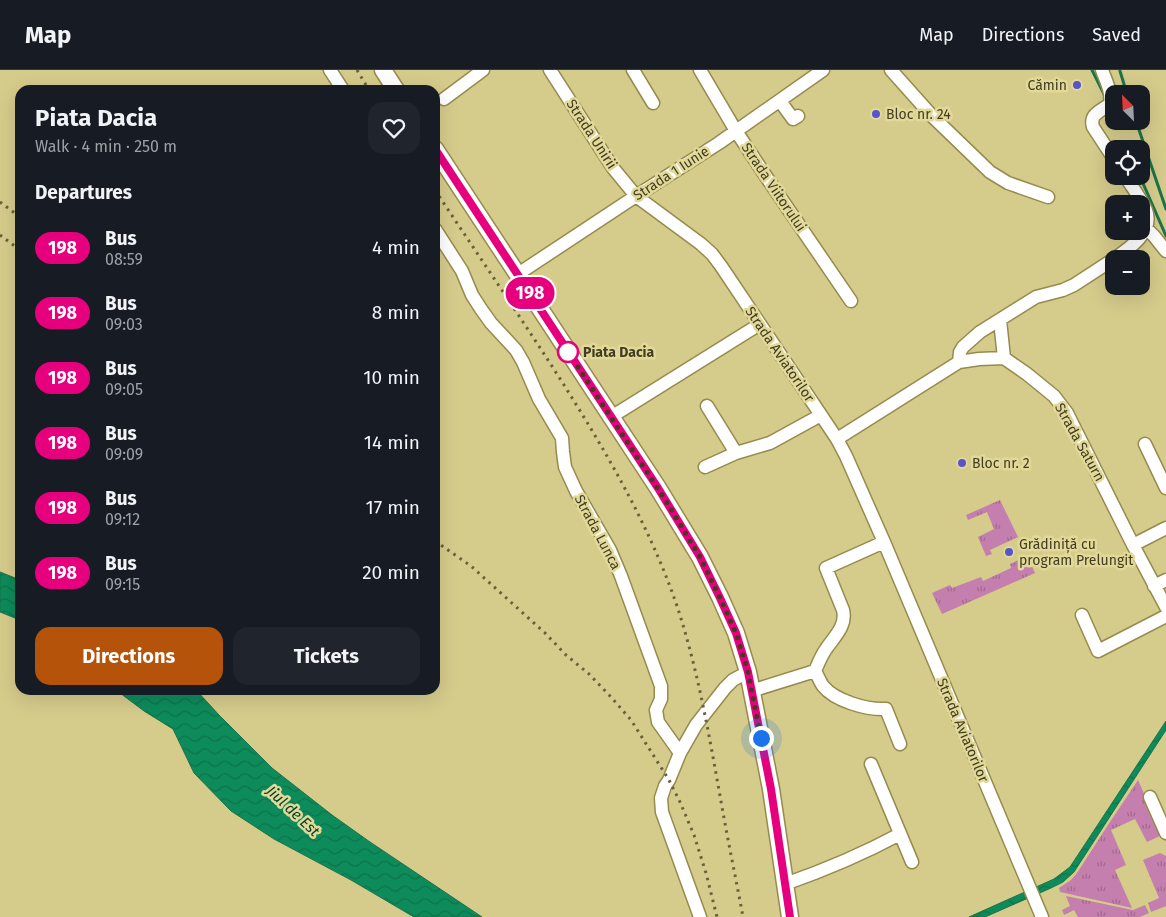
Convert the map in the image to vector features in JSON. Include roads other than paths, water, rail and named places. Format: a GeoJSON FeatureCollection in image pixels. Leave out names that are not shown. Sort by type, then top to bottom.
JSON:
{"type":"FeatureCollection","features":[{"type":"Feature","properties":{"kind":"main road"},"geometry":{"type":"LineString","coordinates":[[383,70],[393,85]]}},
{"type":"Feature","properties":{"kind":"main road"},"geometry":{"type":"LineString","coordinates":[[440,157],[658,488],[700,557],[720,598],[736,633],[748,672],[771,789],[790,917]]}},
{"type":"Feature","properties":{"kind":"street"},"geometry":{"type":"LineString","coordinates":[[330,70],[340,85]]}},
{"type":"Feature","properties":{"kind":"street"},"geometry":{"type":"LineString","coordinates":[[444,99],[483,70]]}},
{"type":"Feature","properties":{"kind":"street","name":"Strada Unirii"},"geometry":{"type":"LineString","coordinates":[[550,70],[613,168],[636,196]]}},
{"type":"Feature","properties":{"kind":"street"},"geometry":{"type":"LineString","coordinates":[[633,70],[654,103]]}},
{"type":"Feature","properties":{"kind":"street","name":"Strada Viitorului"},"geometry":{"type":"LineString","coordinates":[[700,70],[736,131],[851,301]]}},
{"type":"Feature","properties":{"kind":"street","name":"Strada 1 Iunie"},"geometry":{"type":"LineString","coordinates":[[518,274],[736,131],[823,70]]}},
{"type":"Feature","properties":{"kind":"street"},"geometry":{"type":"LineString","coordinates":[[891,70],[932,116],[990,172],[1008,183],[1048,197]]}},
{"type":"Feature","properties":{"kind":"street"},"geometry":{"type":"LineString","coordinates":[[1102,70],[1110,93],[1110,104],[1092,116],[1091,122],[1105,145]]}},
{"type":"Feature","properties":{"kind":"street"},"geometry":{"type":"LineString","coordinates":[[780,101],[793,119],[798,116]]}},
{"type":"Feature","properties":{"kind":"street","name":"Strada Aviatorilor"},"geometry":{"type":"LineString","coordinates":[[636,196],[712,254],[838,439],[884,542],[1042,917]]}},
{"type":"Feature","properties":{"kind":"street"},"geometry":{"type":"LineString","coordinates":[[1150,233],[1166,251]]}},
{"type":"Feature","properties":{"kind":"street","name":"Strada Lunca"},"geometry":{"type":"LineString","coordinates":[[440,237],[462,270],[480,309],[516,350],[539,399],[562,438],[565,467],[622,576],[661,686],[661,699],[656,710],[658,722],[680,752]]}},
{"type":"Feature","properties":{"kind":"street"},"geometry":{"type":"LineString","coordinates":[[1126,250],[1139,240]]}},
{"type":"Feature","properties":{"kind":"street"},"geometry":{"type":"LineString","coordinates":[[959,362],[960,352],[963,347],[980,332],[1036,297],[1063,290],[1105,265]]}},
{"type":"Feature","properties":{"kind":"street"},"geometry":{"type":"LineString","coordinates":[[838,439],[959,362],[1004,358],[1000,320]]}},
{"type":"Feature","properties":{"kind":"street"},"geometry":{"type":"LineString","coordinates":[[611,417],[760,324]]}},
{"type":"Feature","properties":{"kind":"street","name":"Strada Saturn"},"geometry":{"type":"LineString","coordinates":[[1004,358],[1027,374],[1060,403],[1133,544],[1160,583],[1166,606]]}},
{"type":"Feature","properties":{"kind":"street"},"geometry":{"type":"LineString","coordinates":[[706,406],[736,453]]}},
{"type":"Feature","properties":{"kind":"street"},"geometry":{"type":"LineString","coordinates":[[705,468],[736,453],[770,443],[821,415]]}},
{"type":"Feature","properties":{"kind":"street"},"geometry":{"type":"LineString","coordinates":[[1145,444],[1166,488]]}},
{"type":"Feature","properties":{"kind":"street"},"geometry":{"type":"LineString","coordinates":[[1133,544],[1166,528]]}},
{"type":"Feature","properties":{"kind":"street"},"geometry":{"type":"LineString","coordinates":[[751,691],[815,671],[825,651],[843,625],[843,610],[826,568],[884,542]]}},
{"type":"Feature","properties":{"kind":"street"},"geometry":{"type":"LineString","coordinates":[[1082,615],[1098,651],[1166,616]]}},
{"type":"Feature","properties":{"kind":"street"},"geometry":{"type":"LineString","coordinates":[[815,671],[823,686],[841,699],[858,706],[886,710],[900,744]]}},
{"type":"Feature","properties":{"kind":"street"},"geometry":{"type":"LineString","coordinates":[[700,917],[662,812],[661,798],[680,752],[696,725],[725,688],[733,680],[748,672]]}},
{"type":"Feature","properties":{"kind":"street"},"geometry":{"type":"LineString","coordinates":[[871,764],[912,862]]}},
{"type":"Feature","properties":{"kind":"street"},"geometry":{"type":"LineString","coordinates":[[1150,796],[1166,833]]}},
{"type":"Feature","properties":{"kind":"street"},"geometry":{"type":"LineString","coordinates":[[785,884],[820,872],[900,834]]}},
{"type":"Feature","properties":{"kind":"water"},"geometry":{"type":"Polygon","coordinates":[[[0,572],[15,578],[15,618],[0,612],[0,572]]]}},
{"type":"Feature","properties":{"kind":"water","name":"Jiul de Est"},"geometry":{"type":"Polygon","coordinates":[[[123,695],[201,695],[272,768],[370,842],[482,917],[414,917],[351,880],[274,839],[231,811],[194,773],[173,729],[123,695]]]}},
{"type":"Feature","properties":{"kind":"water"},"geometry":{"type":"Polygon","coordinates":[[[1166,721],[1166,730],[1074,872],[1063,882],[985,917],[969,917],[1054,879],[1070,867],[1166,721]]]}},
{"type":"Feature","properties":{"kind":"waterway"},"geometry":{"type":"LineString","coordinates":[[1092,70],[1105,96]]}},
{"type":"Feature","properties":{"kind":"waterway"},"geometry":{"type":"LineString","coordinates":[[1120,71],[1124,85]]}},
{"type":"Feature","properties":{"kind":"waterway"},"geometry":{"type":"LineString","coordinates":[[1139,130],[1166,209]]}},
{"type":"Feature","properties":{"kind":"waterway"},"geometry":{"type":"LineString","coordinates":[[1144,185],[1166,236]]}},
{"type":"Feature","properties":{"kind":"railway"},"geometry":{"type":"LineString","coordinates":[[357,70],[366,85]]}},
{"type":"Feature","properties":{"kind":"railway"},"geometry":{"type":"LineString","coordinates":[[440,198],[580,411],[627,492],[654,548],[677,606],[699,685],[743,917]]}},
{"type":"Feature","properties":{"kind":"railway"},"geometry":{"type":"LineString","coordinates":[[0,202],[15,213]]}},
{"type":"Feature","properties":{"kind":"railway"},"geometry":{"type":"LineString","coordinates":[[0,235],[15,246]]}},
{"type":"Feature","properties":{"kind":"railway"},"geometry":{"type":"LineString","coordinates":[[440,544],[471,566],[545,633],[566,655],[589,674],[631,720],[669,780],[680,802],[694,835],[717,917]]}},
{"type":"Feature","properties":{"kind":"place","name":"Cămin"},"geometry":{"type":"Point","coordinates":[1077,85]}},
{"type":"Feature","properties":{"kind":"place","name":"Bloc nr. 24"},"geometry":{"type":"Point","coordinates":[876,114]}},
{"type":"Feature","properties":{"kind":"place","name":"Piata Dacia"},"geometry":{"type":"Point","coordinates":[568,352]}},
{"type":"Feature","properties":{"kind":"place","name":"Bloc nr. 2"},"geometry":{"type":"Point","coordinates":[962,463]}},
{"type":"Feature","properties":{"kind":"place","name":"Grădiniță cu program Prelungit"},"geometry":{"type":"Point","coordinates":[1009,552]}}]}
